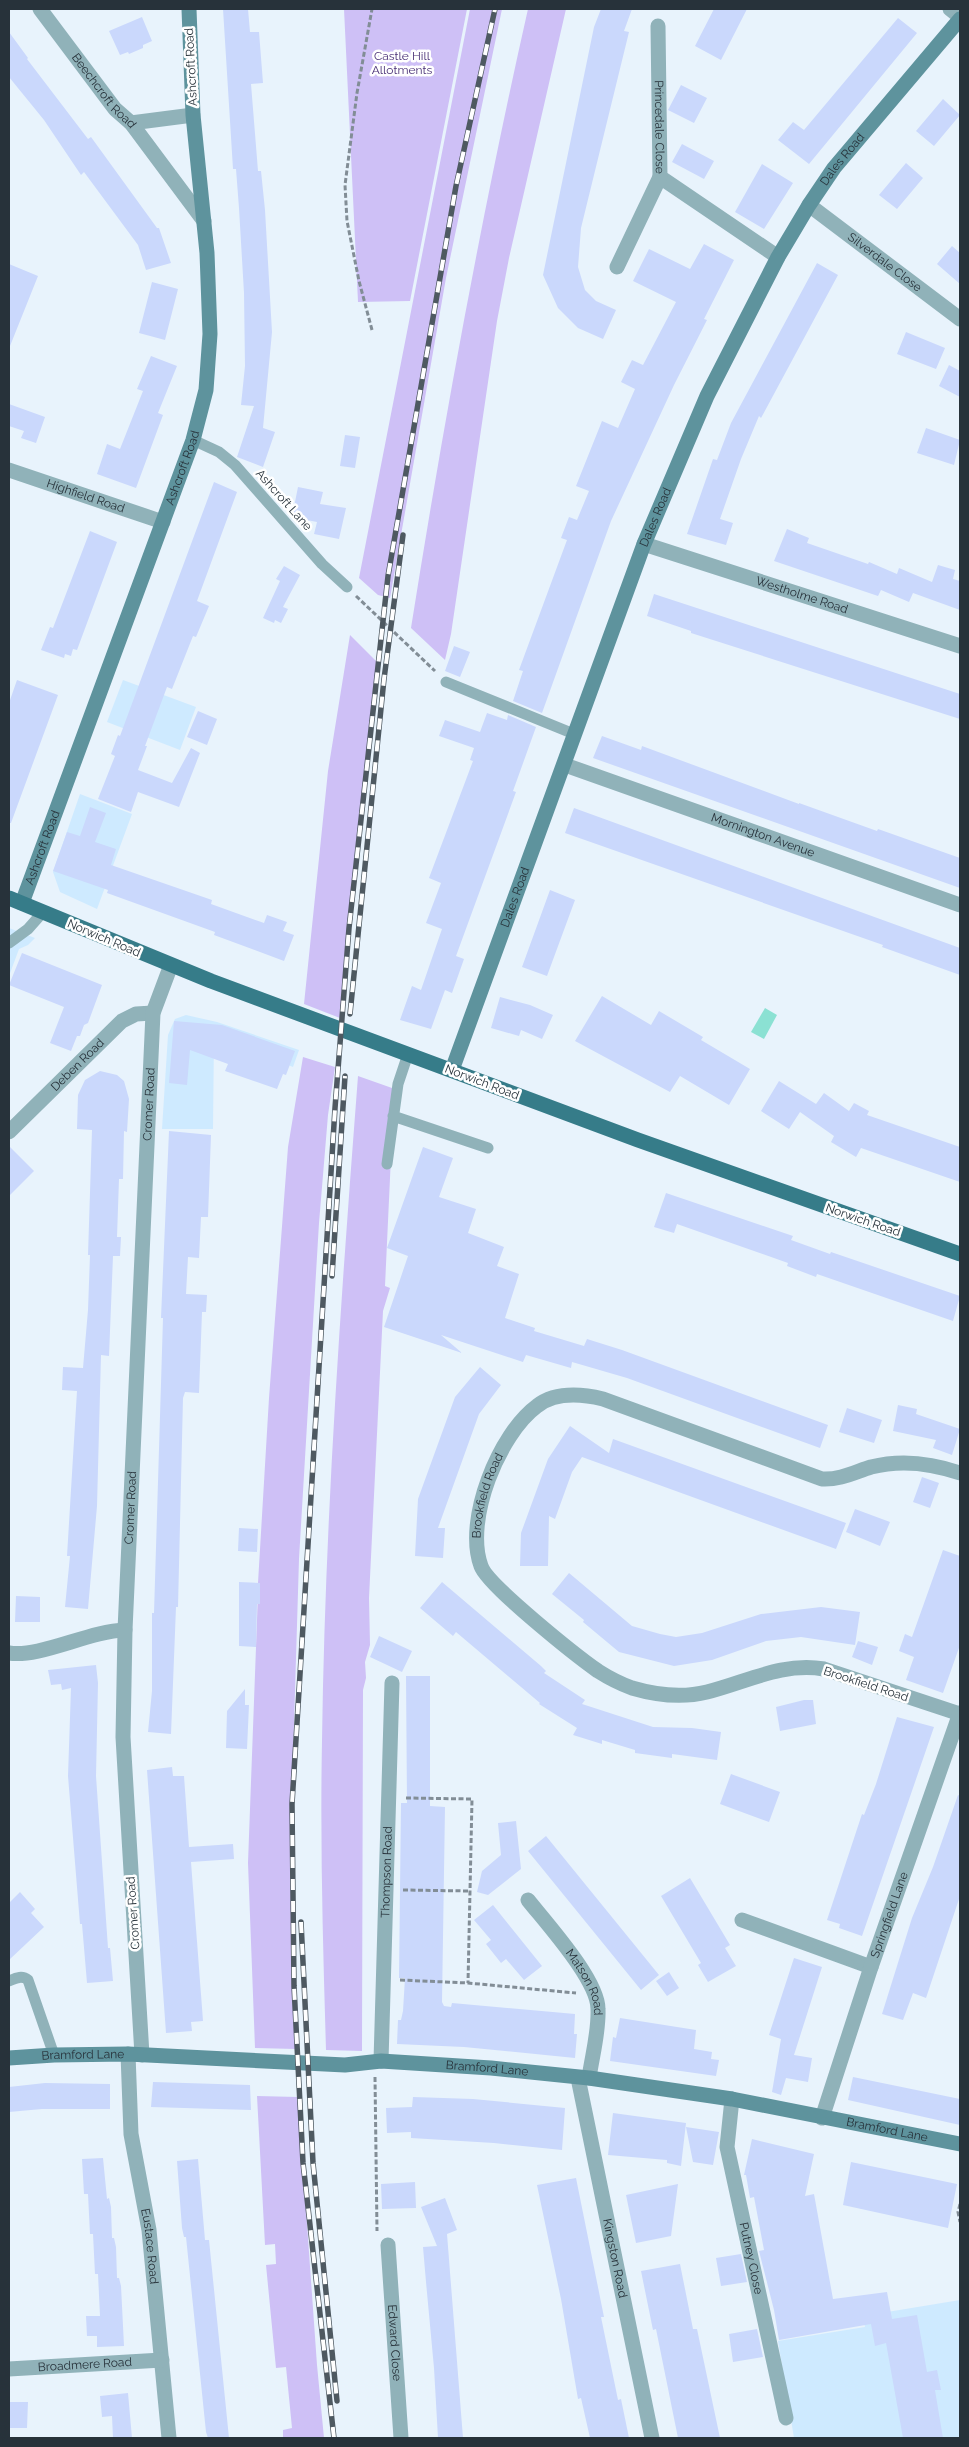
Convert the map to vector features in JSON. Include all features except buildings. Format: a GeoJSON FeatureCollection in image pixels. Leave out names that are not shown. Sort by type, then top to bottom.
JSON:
{"type":"FeatureCollection","features":[{"type":"Feature","properties":{"kind":"main road","name":"Norwich Road"},"geometry":{"type":"LineString","coordinates":[[16,900],[171,965],[408,1054],[764,1186],[960,1254]]}},
{"type":"Feature","properties":{"kind":"street","name":"Beechcroft Road"},"geometry":{"type":"LineString","coordinates":[[40,9],[115,109],[131,123],[193,115]]}},
{"type":"Feature","properties":{"kind":"street","name":"Ashcroft Road"},"geometry":{"type":"LineString","coordinates":[[16,900],[163,522],[193,440],[203,405],[209,368],[210,334],[204,221],[193,115],[189,9]]}},
{"type":"Feature","properties":{"kind":"street"},"geometry":{"type":"LineString","coordinates":[[950,9],[960,18]]}},
{"type":"Feature","properties":{"kind":"street","name":"Dales Road"},"geometry":{"type":"LineString","coordinates":[[452,1070],[565,765],[574,734],[644,544],[707,396],[778,257],[809,205],[834,168],[960,18]]}},
{"type":"Feature","properties":{"kind":"street","name":"Princedale Close"},"geometry":{"type":"LineString","coordinates":[[658,26],[660,177],[778,257]]}},
{"type":"Feature","properties":{"kind":"street"},"geometry":{"type":"LineString","coordinates":[[131,123],[204,221]]}},
{"type":"Feature","properties":{"kind":"street"},"geometry":{"type":"LineString","coordinates":[[617,267],[660,177]]}},
{"type":"Feature","properties":{"kind":"street","name":"Silverdale Close"},"geometry":{"type":"LineString","coordinates":[[809,205],[960,319]]}},
{"type":"Feature","properties":{"kind":"street","name":"Highfield Road"},"geometry":{"type":"LineString","coordinates":[[9,470],[163,522]]}},
{"type":"Feature","properties":{"kind":"street","name":"Westholme Road"},"geometry":{"type":"LineString","coordinates":[[644,544],[960,646]]}},
{"type":"Feature","properties":{"kind":"street","name":"Mornington Avenue"},"geometry":{"type":"LineString","coordinates":[[565,765],[960,905]]}},
{"type":"Feature","properties":{"kind":"street","name":"Cromer Road"},"geometry":{"type":"LineString","coordinates":[[135,2055],[124,1769],[125,1630],[153,1013],[171,965]]}},
{"type":"Feature","properties":{"kind":"street","name":"Deben Road"},"geometry":{"type":"LineString","coordinates":[[9,1132],[122,1021],[136,1014],[153,1013]]}},
{"type":"Feature","properties":{"kind":"street","name":"Brookfield Road"},"geometry":{"type":"LineString","coordinates":[[960,1473],[934,1464],[910,1462],[884,1464],[840,1478],[822,1479],[612,1402],[593,1397],[568,1396],[552,1399],[538,1406],[518,1426],[507,1441],[490,1478],[478,1523],[477,1539],[482,1569],[498,1589],[598,1671],[631,1687],[658,1693],[694,1694],[780,1669],[812,1667],[824,1669],[960,1714]]}},
{"type":"Feature","properties":{"kind":"street"},"geometry":{"type":"LineString","coordinates":[[9,1653],[25,1653],[105,1631],[125,1630]]}},
{"type":"Feature","properties":{"kind":"street","name":"Thompson Road"},"geometry":{"type":"LineString","coordinates":[[381,2062],[385,1979],[385,1890],[392,1684]]}},
{"type":"Feature","properties":{"kind":"street","name":"Springfield Lane"},"geometry":{"type":"LineString","coordinates":[[822,2118],[871,1967],[960,1714]]}},
{"type":"Feature","properties":{"kind":"street","name":"Matson Road"},"geometry":{"type":"LineString","coordinates":[[528,1900],[588,1979],[596,1995],[598,2010],[584,2078]]}},
{"type":"Feature","properties":{"kind":"street"},"geometry":{"type":"LineString","coordinates":[[742,1920],[871,1967]]}},
{"type":"Feature","properties":{"kind":"street","name":"Bramford Lane"},"geometry":{"type":"LineString","coordinates":[[9,2058],[54,2055],[135,2055],[345,2065],[381,2062],[491,2068],[584,2078],[732,2099],[960,2144]]}},
{"type":"Feature","properties":{"kind":"street","name":"Eustace Road"},"geometry":{"type":"LineString","coordinates":[[135,2055],[132,2134],[149,2230],[169,2438]]}},
{"type":"Feature","properties":{"kind":"street","name":"Kingston Road"},"geometry":{"type":"LineString","coordinates":[[584,2078],[652,2438]]}},
{"type":"Feature","properties":{"kind":"street","name":"Putney Close"},"geometry":{"type":"LineString","coordinates":[[732,2099],[727,2147],[786,2418]]}},
{"type":"Feature","properties":{"kind":"street","name":"Edward Close"},"geometry":{"type":"LineString","coordinates":[[388,2245],[401,2438]]}},
{"type":"Feature","properties":{"kind":"street","name":"Broadmere Road"},"geometry":{"type":"LineString","coordinates":[[9,2369],[162,2360]]}},
{"type":"Feature","properties":{"kind":"lane","name":"Ashcroft Lane"},"geometry":{"type":"LineString","coordinates":[[193,440],[213,449],[230,461],[322,564],[347,587]]}},
{"type":"Feature","properties":{"kind":"lane"},"geometry":{"type":"LineString","coordinates":[[446,682],[574,734]]}},
{"type":"Feature","properties":{"kind":"lane"},"geometry":{"type":"LineString","coordinates":[[9,942],[28,929],[43,912]]}},
{"type":"Feature","properties":{"kind":"lane"},"geometry":{"type":"LineString","coordinates":[[387,1164],[398,1084],[408,1054]]}},
{"type":"Feature","properties":{"kind":"lane"},"geometry":{"type":"LineString","coordinates":[[393,1116],[488,1148]]}},
{"type":"Feature","properties":{"kind":"lane"},"geometry":{"type":"LineString","coordinates":[[9,1981],[17,1977],[25,1977],[28,1980],[54,2055]]}},
{"type":"Feature","properties":{"kind":"path"},"geometry":{"type":"LineString","coordinates":[[372,9],[357,93],[345,186],[347,221],[359,281],[372,330]]}},
{"type":"Feature","properties":{"kind":"path"},"geometry":{"type":"LineString","coordinates":[[347,587],[446,682]]}},
{"type":"Feature","properties":{"kind":"path"},"geometry":{"type":"LineString","coordinates":[[389,1797],[472,1799],[468,1983]]}},
{"type":"Feature","properties":{"kind":"path"},"geometry":{"type":"LineString","coordinates":[[385,1890],[470,1891]]}},
{"type":"Feature","properties":{"kind":"path"},"geometry":{"type":"LineString","coordinates":[[385,1979],[468,1983],[596,1995]]}},
{"type":"Feature","properties":{"kind":"path"},"geometry":{"type":"LineString","coordinates":[[381,2062],[375,2076],[377,2232],[388,2245]]}},
{"type":"Feature","properties":{"kind":"path"},"geometry":{"type":"LineString","coordinates":[[960,2204],[958,2212],[960,2222]]}},
{"type":"Feature","properties":{"kind":"shaded area"},"geometry":{"type":"Polygon","coordinates":[[[123,680],[196,707],[180,750],[107,722],[123,680]]]}},
{"type":"Feature","properties":{"kind":"shaded area"},"geometry":{"type":"Polygon","coordinates":[[[80,794],[132,814],[97,909],[60,892],[53,872],[80,794]]]}},
{"type":"Feature","properties":{"kind":"shaded area"},"geometry":{"type":"Polygon","coordinates":[[[9,928],[35,938],[28,945],[19,949],[9,976],[9,928]]]}},
{"type":"Feature","properties":{"kind":"shaded area"},"geometry":{"type":"Polygon","coordinates":[[[765,1008],[777,1015],[764,1039],[751,1032],[765,1008]]]}},
{"type":"Feature","properties":{"kind":"shaded area"},"geometry":{"type":"Polygon","coordinates":[[[186,1015],[217,1022],[299,1050],[293,1067],[214,1035],[213,1129],[162,1129],[168,1035],[175,1019],[186,1015]]]}},
{"type":"Feature","properties":{"kind":"shaded area"},"geometry":{"type":"Polygon","coordinates":[[[960,2300],[960,2438],[794,2438],[778,2341],[865,2327],[863,2316],[960,2300]]]}},
{"type":"Feature","properties":{"kind":"green space","name":"Castle Hill Allotments"},"geometry":{"type":"Polygon","coordinates":[[[344,9],[467,9],[410,301],[358,302],[344,9]]]}},
{"type":"Feature","properties":{"kind":"green space"},"geometry":{"type":"Polygon","coordinates":[[[470,9],[502,9],[446,278],[390,598],[378,595],[359,578],[470,9]]]}},
{"type":"Feature","properties":{"kind":"green space"},"geometry":{"type":"Polygon","coordinates":[[[528,9],[566,9],[509,258],[497,321],[451,634],[445,660],[411,628],[465,317],[528,9]]]}},
{"type":"Feature","properties":{"kind":"green space"},"geometry":{"type":"Polygon","coordinates":[[[350,635],[380,665],[355,852],[340,1018],[304,1004],[328,771],[350,635]]]}},
{"type":"Feature","properties":{"kind":"green space"},"geometry":{"type":"Polygon","coordinates":[[[303,1057],[335,1067],[328,1115],[319,1223],[299,1559],[293,1757],[296,2049],[255,2048],[248,1863],[258,1593],[260,1593],[260,1584],[258,1583],[269,1398],[288,1147],[303,1057]]]}},
{"type":"Feature","properties":{"kind":"green space"},"geometry":{"type":"Polygon","coordinates":[[[358,1076],[392,1088],[394,1092],[385,1286],[390,1288],[383,1311],[369,1598],[370,1645],[365,1662],[366,1678],[363,1690],[362,2051],[326,2050],[321,1818],[330,1491],[358,1076]]]}},
{"type":"Feature","properties":{"kind":"green space"},"geometry":{"type":"Polygon","coordinates":[[[257,2096],[298,2097],[324,2438],[283,2438],[283,2430],[292,2428],[286,2367],[276,2368],[266,2265],[276,2264],[275,2244],[265,2245],[257,2096]]]}},
{"type":"Feature","properties":{"kind":"railway"},"geometry":{"type":"LineString","coordinates":[[334,2438],[303,2163],[294,1986],[292,1804],[335,1108],[349,928],[388,576],[456,186],[495,9]]}},
{"type":"Feature","properties":{"kind":"railway"},"geometry":{"type":"LineString","coordinates":[[350,1014],[384,679],[403,535]]}},
{"type":"Feature","properties":{"kind":"railway"},"geometry":{"type":"LineString","coordinates":[[332,1276],[345,1076]]}},
{"type":"Feature","properties":{"kind":"railway"},"geometry":{"type":"LineString","coordinates":[[301,1922],[313,2163],[337,2401]]}}]}
